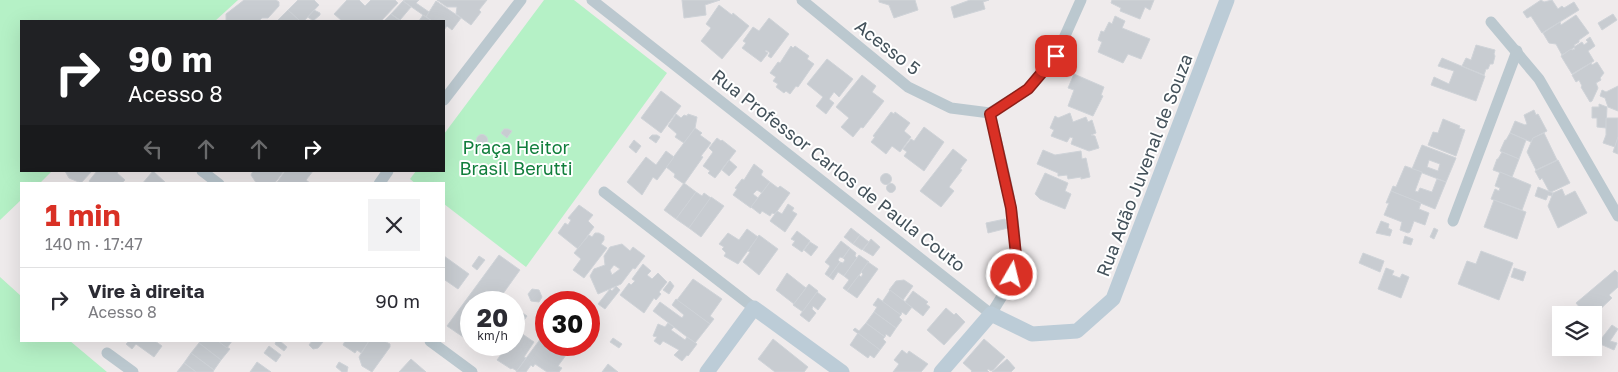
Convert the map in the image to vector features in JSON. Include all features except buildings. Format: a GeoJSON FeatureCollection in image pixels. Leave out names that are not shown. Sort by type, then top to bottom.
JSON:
{"type":"FeatureCollection","features":[{"type":"Feature","properties":{"kind":"street"},"geometry":{"type":"LineString","coordinates":[[445,99],[521,0]]}},
{"type":"Feature","properties":{"kind":"street","name":"Rua Professor Carlos de Paula Couto"},"geometry":{"type":"LineString","coordinates":[[592,0],[991,314],[1032,334],[1077,331]]}},
{"type":"Feature","properties":{"kind":"street","name":"Acesso 5"},"geometry":{"type":"LineString","coordinates":[[802,0],[908,87],[951,108],[990,114]]}},
{"type":"Feature","properties":{"kind":"street"},"geometry":{"type":"LineString","coordinates":[[941,372],[991,314],[1012,275],[1016,255],[1011,208],[990,114],[1028,89],[1056,56],[1081,0]]}},
{"type":"Feature","properties":{"kind":"street","name":"Rua Adão Juvenal de Souza"},"geometry":{"type":"LineString","coordinates":[[1077,331],[1113,299],[1227,0]]}},
{"type":"Feature","properties":{"kind":"street"},"geometry":{"type":"LineString","coordinates":[[1491,22],[1539,79],[1618,216]]}},
{"type":"Feature","properties":{"kind":"street"},"geometry":{"type":"LineString","coordinates":[[1453,221],[1517,51]]}},
{"type":"Feature","properties":{"kind":"street"},"geometry":{"type":"LineString","coordinates":[[203,172],[216,182]]}},
{"type":"Feature","properties":{"kind":"street"},"geometry":{"type":"LineString","coordinates":[[604,192],[754,308],[842,372]]}},
{"type":"Feature","properties":{"kind":"street"},"geometry":{"type":"LineString","coordinates":[[707,372],[754,308]]}},
{"type":"Feature","properties":{"kind":"street"},"geometry":{"type":"LineString","coordinates":[[431,342],[472,372]]}},
{"type":"Feature","properties":{"kind":"street"},"geometry":{"type":"LineString","coordinates":[[107,353],[133,372]]}},
{"type":"Feature","properties":{"kind":"green space"},"geometry":{"type":"Polygon","coordinates":[[[0,0],[238,0],[216,20],[20,20],[20,172],[51,172],[41,182],[20,182],[20,201],[0,220],[0,0]]]}},
{"type":"Feature","properties":{"kind":"green space","name":"Praça Heitor Brasil Berutti"},"geometry":{"type":"Polygon","coordinates":[[[544,0],[574,0],[667,73],[526,267],[445,205],[445,182],[414,182],[410,179],[415,172],[445,172],[445,133],[544,0]]]}},
{"type":"Feature","properties":{"kind":"green space"},"geometry":{"type":"Polygon","coordinates":[[[0,277],[20,295],[20,342],[71,342],[107,372],[0,372],[0,277]]]}},
{"type":"Feature","properties":{"kind":"route"},"geometry":{"type":"LineString","coordinates":[[1012,275],[1016,255],[1011,208],[990,114],[1028,89],[1056,56]]}}]}
